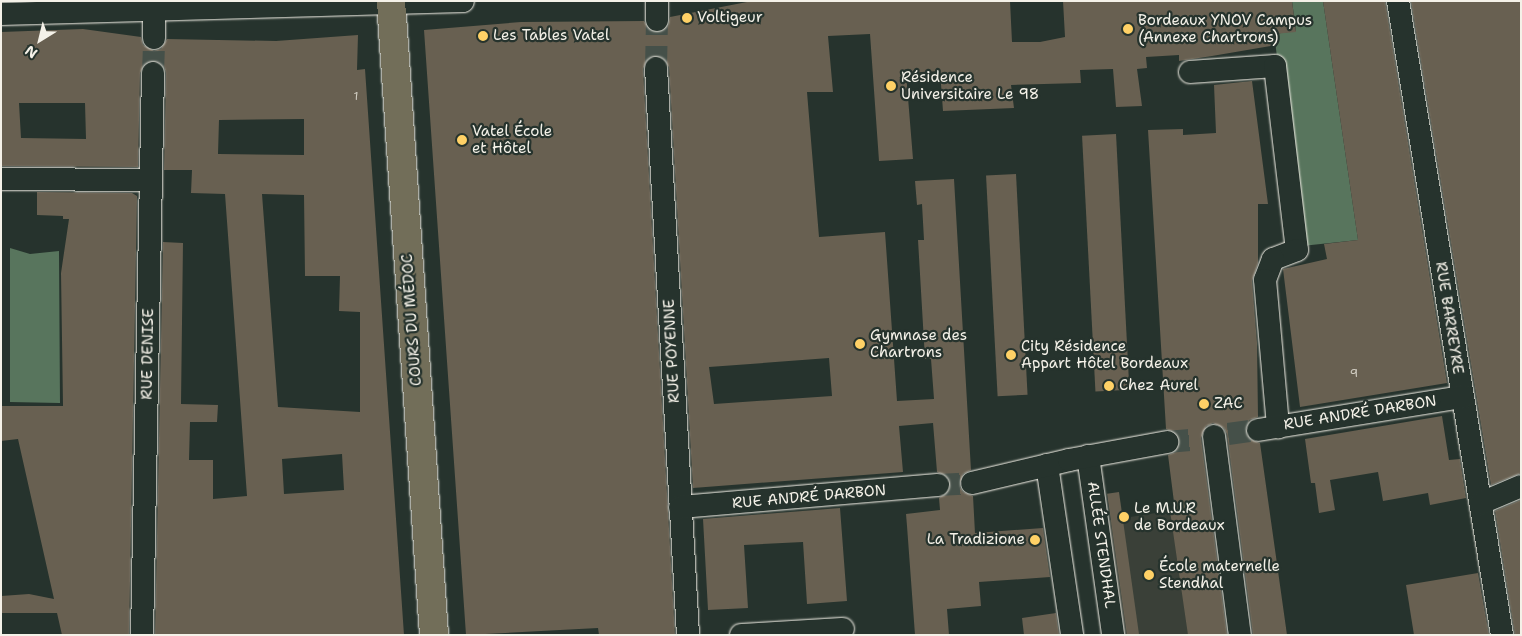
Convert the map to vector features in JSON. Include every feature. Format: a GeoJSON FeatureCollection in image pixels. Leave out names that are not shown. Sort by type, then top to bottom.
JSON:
{"type":"FeatureCollection","features":[{"type":"Feature","properties":{"kind":"main road","name":"COURS DU MÉDOC"},"geometry":{"type":"LineString","coordinates":[[391,3],[434,635]]}},
{"type":"Feature","properties":{"kind":"street"},"geometry":{"type":"LineString","coordinates":[[1,14],[463,1]]}},
{"type":"Feature","properties":{"kind":"street","name":"RUE BARREYRE"},"geometry":{"type":"LineString","coordinates":[[1398,1],[1502,635]]}},
{"type":"Feature","properties":{"kind":"street"},"geometry":{"type":"LineString","coordinates":[[154,11],[154,38]]}},
{"type":"Feature","properties":{"kind":"street","name":"RUE ANDRÉ DARBON"},"geometry":{"type":"LineString","coordinates":[[1190,72],[1274,66],[1297,250],[1273,259],[1265,280],[1268,428],[1462,396]]}},
{"type":"Feature","properties":{"kind":"street","name":"RUE POYENNE"},"geometry":{"type":"LineString","coordinates":[[656,68],[688,635]]}},
{"type":"Feature","properties":{"kind":"street","name":"RUE DENISE"},"geometry":{"type":"LineString","coordinates":[[142,635],[153,73]]}},
{"type":"Feature","properties":{"kind":"street"},"geometry":{"type":"LineString","coordinates":[[1,179],[151,180]]}},
{"type":"Feature","properties":{"kind":"street"},"geometry":{"type":"LineString","coordinates":[[1214,436],[1240,635]]}},
{"type":"Feature","properties":{"kind":"street"},"geometry":{"type":"LineString","coordinates":[[972,483],[1088,456],[1167,442]]}},
{"type":"Feature","properties":{"kind":"street","name":"ALLÉE STENDHAL"},"geometry":{"type":"LineString","coordinates":[[1088,456],[1113,635]]}},
{"type":"Feature","properties":{"kind":"street"},"geometry":{"type":"LineString","coordinates":[[1046,465],[1072,635]]}},
{"type":"Feature","properties":{"kind":"street","name":"RUE ANDRÉ DARBON"},"geometry":{"type":"LineString","coordinates":[[680,507],[938,485]]}},
{"type":"Feature","properties":{"kind":"street"},"geometry":{"type":"LineString","coordinates":[[1481,503],[1521,486]]}},
{"type":"Feature","properties":{"kind":"street"},"geometry":{"type":"LineString","coordinates":[[741,635],[844,628]]}},
{"type":"Feature","properties":{"kind":"shaded area","name":"École maternelle Stendhal"},"geometry":{"type":"Polygon","coordinates":[[[1174,510],[1194,635],[1125,635],[1107,521],[1174,510]]]}},
{"type":"Feature","properties":{"kind":"green space"},"geometry":{"type":"Polygon","coordinates":[[[1292,1],[1323,1],[1358,240],[1302,246],[1274,34],[1296,31],[1292,1]]]}},
{"type":"Feature","properties":{"kind":"green space"},"geometry":{"type":"Polygon","coordinates":[[[10,248],[30,254],[59,251],[60,403],[10,402],[10,248]]]}},
{"type":"Feature","properties":{"kind":"building"},"geometry":{"type":"Polygon","coordinates":[[[752,1],[1010,1],[1012,42],[1040,42],[1065,37],[1063,1],[1292,1],[1296,32],[1274,34],[1276,45],[1179,61],[1179,55],[1146,57],[1147,68],[1137,69],[1142,106],[1116,107],[1113,69],[1080,70],[1081,83],[1011,85],[1014,108],[943,111],[940,71],[906,73],[913,159],[879,161],[870,34],[828,36],[833,92],[807,92],[819,237],[885,232],[897,401],[934,399],[931,359],[925,359],[918,240],[924,240],[922,204],[917,205],[915,181],[954,179],[971,470],[963,474],[959,486],[963,492],[973,496],[975,533],[1043,528],[1050,577],[979,582],[981,606],[947,609],[949,635],[915,635],[906,514],[940,510],[939,498],[950,490],[948,477],[937,472],[933,423],[899,426],[903,472],[693,488],[669,67],[661,56],[648,57],[643,69],[675,635],[599,635],[598,628],[466,635],[424,30],[521,22],[644,21],[650,31],[657,33],[668,27],[670,17],[752,1]],[[829,358],[709,367],[714,404],[832,396],[829,358]]]}},
{"type":"Feature","properties":{"kind":"building"},"geometry":{"type":"Polygon","coordinates":[[[1323,1],[1385,1],[1447,383],[1300,407],[1283,269],[1327,259],[1324,244],[1358,240],[1323,1]]]}},
{"type":"Feature","properties":{"kind":"building"},"geometry":{"type":"Polygon","coordinates":[[[1411,1],[1521,1],[1521,473],[1491,485],[1411,1]]]}},
{"type":"Feature","properties":{"kind":"building"},"geometry":{"type":"Polygon","coordinates":[[[83,29],[141,37],[143,45],[154,51],[161,49],[167,39],[276,41],[358,35],[357,70],[365,69],[404,635],[155,635],[163,242],[183,243],[181,404],[218,405],[217,422],[190,422],[189,460],[213,460],[213,499],[247,496],[225,194],[191,193],[192,170],[164,170],[166,73],[164,66],[154,60],[146,62],[140,73],[138,167],[1,166],[1,32],[83,29]],[[19,103],[21,138],[86,139],[85,103],[19,103]],[[304,119],[219,120],[218,154],[304,155],[304,119]],[[262,194],[278,407],[360,412],[360,312],[339,311],[340,276],[305,276],[304,195],[262,194]],[[342,454],[282,459],[284,494],[344,490],[342,454]]]}},
{"type":"Feature","properties":{"kind":"building"},"geometry":{"type":"Polygon","coordinates":[[[1252,81],[1268,204],[1258,204],[1258,263],[1252,281],[1257,343],[1258,417],[1249,420],[1245,432],[1248,439],[1260,443],[1287,635],[1253,635],[1227,434],[1224,428],[1213,423],[1206,426],[1201,438],[1227,635],[1188,635],[1170,511],[1175,510],[1168,455],[1176,452],[1180,440],[1177,433],[1166,429],[1148,130],[1183,129],[1183,135],[1216,133],[1214,85],[1252,81]]]}},
{"type":"Feature","properties":{"kind":"building"},"geometry":{"type":"Polygon","coordinates":[[[1116,134],[1129,390],[1095,391],[1082,136],[1116,134]]]}},
{"type":"Feature","properties":{"kind":"building"},"geometry":{"type":"Polygon","coordinates":[[[1016,174],[1028,395],[998,396],[986,176],[1016,174]]]}},
{"type":"Feature","properties":{"kind":"building"},"geometry":{"type":"Polygon","coordinates":[[[37,192],[132,193],[137,196],[129,635],[62,635],[57,613],[1,613],[1,596],[29,594],[54,599],[18,439],[1,441],[1,406],[63,406],[61,273],[69,219],[63,219],[63,216],[37,215],[37,192]]]}},
{"type":"Feature","properties":{"kind":"building"},"geometry":{"type":"Polygon","coordinates":[[[1442,416],[1449,460],[1460,459],[1466,498],[1430,505],[1428,493],[1383,501],[1378,472],[1330,480],[1335,510],[1319,513],[1315,483],[1311,483],[1305,439],[1442,416]]]}},
{"type":"Feature","properties":{"kind":"building"},"geometry":{"type":"Polygon","coordinates":[[[1119,492],[1139,635],[1127,635],[1107,494],[1119,492]]]}},
{"type":"Feature","properties":{"kind":"building"},"geometry":{"type":"Polygon","coordinates":[[[1521,500],[1521,635],[1515,635],[1495,511],[1521,500]]]}},
{"type":"Feature","properties":{"kind":"building"},"geometry":{"type":"Polygon","coordinates":[[[840,508],[847,601],[807,604],[803,542],[744,545],[748,608],[708,610],[703,519],[840,508]]]}},
{"type":"Feature","properties":{"kind":"building"},"geometry":{"type":"Polygon","coordinates":[[[1478,573],[1489,635],[1414,635],[1406,585],[1478,573]]]}},
{"type":"Feature","properties":{"kind":"building"},"geometry":{"type":"Polygon","coordinates":[[[1056,613],[1059,635],[1024,635],[1022,618],[1056,613]]]}},
{"type":"Feature","properties":{"kind":"tunnel"},"geometry":{"type":"LineString","coordinates":[[656,68],[657,20]]}},
{"type":"Feature","properties":{"kind":"tunnel"},"geometry":{"type":"LineString","coordinates":[[153,73],[154,38]]}},
{"type":"Feature","properties":{"kind":"tunnel"},"geometry":{"type":"LineString","coordinates":[[1228,434],[1258,430]]}},
{"type":"Feature","properties":{"kind":"tunnel"},"geometry":{"type":"LineString","coordinates":[[1167,442],[1199,439]]}},
{"type":"Feature","properties":{"kind":"tunnel"},"geometry":{"type":"LineString","coordinates":[[938,485],[972,483]]}},
{"type":"Feature","properties":{"kind":"place","name":"Voltigeur"},"geometry":{"type":"Point","coordinates":[687,18]}},
{"type":"Feature","properties":{"kind":"place","name":"Bordeaux YNOV Campus (Annexe Chartrons)"},"geometry":{"type":"Point","coordinates":[1128,29]}},
{"type":"Feature","properties":{"kind":"place","name":"Les Tables Vatel"},"geometry":{"type":"Point","coordinates":[483,36]}},
{"type":"Feature","properties":{"kind":"place","name":"Résidence Universitaire Le 98"},"geometry":{"type":"Point","coordinates":[891,86]}},
{"type":"Feature","properties":{"kind":"place","name":"Vatel École et Hôtel"},"geometry":{"type":"Point","coordinates":[462,140]}},
{"type":"Feature","properties":{"kind":"place","name":"Gymnase des Chartrons"},"geometry":{"type":"Point","coordinates":[860,344]}},
{"type":"Feature","properties":{"kind":"place","name":"City Résidence Appart Hôtel Bordeaux"},"geometry":{"type":"Point","coordinates":[1011,355]}},
{"type":"Feature","properties":{"kind":"place","name":"Chez Aurel"},"geometry":{"type":"Point","coordinates":[1109,386]}},
{"type":"Feature","properties":{"kind":"place","name":"ZAC"},"geometry":{"type":"Point","coordinates":[1204,404]}},
{"type":"Feature","properties":{"kind":"place","name":"Le M.U.R de Bordeaux"},"geometry":{"type":"Point","coordinates":[1124,517]}},
{"type":"Feature","properties":{"kind":"place","name":"La Tradizione"},"geometry":{"type":"Point","coordinates":[1035,540]}},
{"type":"Feature","properties":{"kind":"place","name":"École maternelle Stendhal"},"geometry":{"type":"Point","coordinates":[1149,575]}}]}
